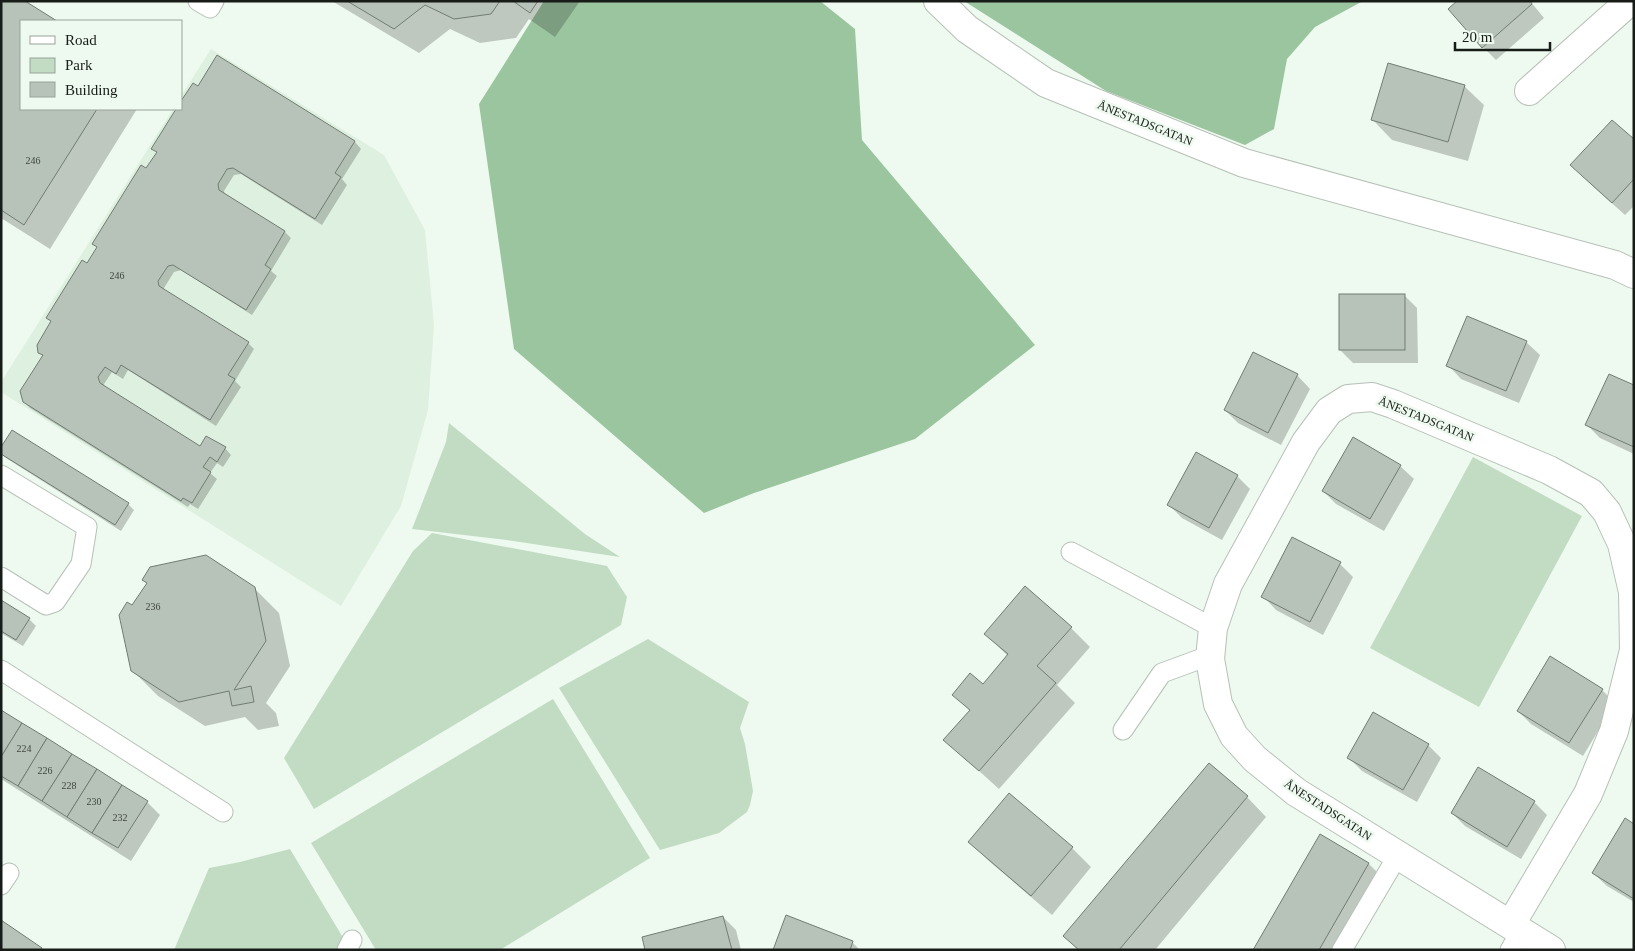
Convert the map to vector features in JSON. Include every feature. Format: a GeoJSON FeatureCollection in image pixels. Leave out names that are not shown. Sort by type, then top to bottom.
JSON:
{"type":"FeatureCollection","features":[{"type":"Feature","properties":{"kind":"street","name":"ÅNESTADSGATAN"},"geometry":{"type":"LineString","coordinates":[[938,1],[967,29],[1046,83],[1244,162],[1615,266],[1634,274]]}},
{"type":"Feature","properties":{"kind":"street"},"geometry":{"type":"LineString","coordinates":[[1529,91],[1630,1]]}},
{"type":"Feature","properties":{"kind":"street","name":"ÅNESTADSGATAN"},"geometry":{"type":"LineString","coordinates":[[1514,935],[1588,794],[1614,731],[1634,650],[1633,592],[1622,544],[1607,512],[1591,494],[1549,470],[1393,404],[1372,397],[1348,399],[1328,411],[1306,442],[1228,584],[1213,628],[1211,655],[1218,704],[1239,742],[1255,759],[1296,792],[1398,855],[1514,935],[1551,950]]}},
{"type":"Feature","properties":{"kind":"lane"},"geometry":{"type":"LineString","coordinates":[[198,1],[210,8],[214,1]]}},
{"type":"Feature","properties":{"kind":"lane"},"geometry":{"type":"LineString","coordinates":[[1,475],[87,527],[81,564],[55,602],[46,605],[1,577]]}},
{"type":"Feature","properties":{"kind":"lane"},"geometry":{"type":"LineString","coordinates":[[1071,552],[1213,628]]}},
{"type":"Feature","properties":{"kind":"lane"},"geometry":{"type":"LineString","coordinates":[[1123,730],[1162,673],[1211,655]]}},
{"type":"Feature","properties":{"kind":"lane"},"geometry":{"type":"LineString","coordinates":[[1,670],[222,812]]}},
{"type":"Feature","properties":{"kind":"lane"},"geometry":{"type":"LineString","coordinates":[[1342,950],[1398,855]]}},
{"type":"Feature","properties":{"kind":"shaded area"},"geometry":{"type":"Polygon","coordinates":[[[211,49],[384,155],[425,230],[434,325],[428,410],[401,506],[341,606],[1,392],[1,382],[172,110],[182,110],[182,94],[211,49]]]}},
{"type":"Feature","properties":{"kind":"green space"},"geometry":{"type":"Polygon","coordinates":[[[544,1],[820,1],[855,29],[862,140],[1035,345],[915,439],[754,493],[704,513],[514,349],[479,104],[544,1]]]}},
{"type":"Feature","properties":{"kind":"green space"},"geometry":{"type":"Polygon","coordinates":[[[964,1],[1363,1],[1315,27],[1287,59],[1274,129],[1245,145],[1106,91],[964,1]]]}},
{"type":"Feature","properties":{"kind":"green space"},"geometry":{"type":"Polygon","coordinates":[[[449,423],[585,534],[620,557],[507,540],[412,529],[446,442],[449,423]]]}},
{"type":"Feature","properties":{"kind":"green space"},"geometry":{"type":"Polygon","coordinates":[[[1473,457],[1582,516],[1479,707],[1370,648],[1473,457]]]}},
{"type":"Feature","properties":{"kind":"green space"},"geometry":{"type":"Polygon","coordinates":[[[432,533],[607,566],[627,597],[621,625],[314,809],[284,758],[413,551],[432,533]]]}},
{"type":"Feature","properties":{"kind":"green space"},"geometry":{"type":"Polygon","coordinates":[[[648,639],[749,702],[740,728],[745,744],[753,791],[747,812],[719,833],[660,850],[559,688],[648,639]]]}},
{"type":"Feature","properties":{"kind":"green space"},"geometry":{"type":"Polygon","coordinates":[[[553,699],[650,858],[500,950],[376,950],[311,843],[553,699]]]}},
{"type":"Feature","properties":{"kind":"green space"},"geometry":{"type":"Polygon","coordinates":[[[290,849],[345,941],[341,950],[174,950],[209,868],[290,849]]]}},
{"type":"Feature","properties":{"kind":"building"},"geometry":{"type":"Polygon","coordinates":[[[1,1],[25,1],[55,20],[20,20],[20,110],[96,110],[24,225],[1,210],[1,1]]]}},
{"type":"Feature","properties":{"kind":"building"},"geometry":{"type":"Polygon","coordinates":[[[347,1],[500,1],[491,14],[454,19],[425,5],[394,29],[347,1]]]}},
{"type":"Feature","properties":{"kind":"building"},"geometry":{"type":"Polygon","coordinates":[[[513,1],[538,1],[530,13],[513,1]]]}},
{"type":"Feature","properties":{"kind":"building"},"geometry":{"type":"Polygon","coordinates":[[[1457,1],[1530,1],[1532,4],[1482,48],[1448,9],[1457,1]]]}},
{"type":"Feature","properties":{"kind":"building"},"geometry":{"type":"Polygon","coordinates":[[[217,55],[355,141],[335,173],[341,177],[315,219],[233,168],[227,169],[218,184],[219,190],[285,231],[265,265],[271,269],[246,310],[173,265],[168,266],[158,281],[159,286],[249,342],[228,375],[235,379],[210,420],[121,365],[116,374],[105,367],[98,377],[100,383],[200,446],[206,436],[226,447],[217,462],[210,457],[203,467],[211,472],[192,503],[183,498],[181,501],[23,402],[20,391],[43,355],[38,353],[37,345],[51,321],[46,318],[82,260],[87,263],[97,247],[92,244],[141,165],[146,168],[157,152],[151,149],[175,110],[182,110],[182,100],[193,83],[198,86],[217,55]]]}},
{"type":"Feature","properties":{"kind":"building"},"geometry":{"type":"Polygon","coordinates":[[[1388,63],[1465,85],[1448,142],[1371,120],[1388,63]]]}},
{"type":"Feature","properties":{"kind":"building"},"geometry":{"type":"Polygon","coordinates":[[[1612,120],[1634,139],[1634,179],[1612,203],[1570,165],[1612,120]]]}},
{"type":"Feature","properties":{"kind":"building"},"geometry":{"type":"Polygon","coordinates":[[[1339,294],[1405,294],[1405,350],[1339,350],[1339,294]]]}},
{"type":"Feature","properties":{"kind":"building"},"geometry":{"type":"Polygon","coordinates":[[[1467,316],[1527,341],[1506,391],[1446,366],[1467,316]]]}},
{"type":"Feature","properties":{"kind":"building"},"geometry":{"type":"Polygon","coordinates":[[[1253,352],[1298,374],[1268,433],[1224,410],[1253,352]]]}},
{"type":"Feature","properties":{"kind":"building"},"geometry":{"type":"Polygon","coordinates":[[[1609,374],[1634,385],[1634,447],[1585,425],[1609,374]]]}},
{"type":"Feature","properties":{"kind":"building"},"geometry":{"type":"Polygon","coordinates":[[[12,430],[129,503],[115,525],[1,454],[1,447],[12,430]]]}},
{"type":"Feature","properties":{"kind":"building"},"geometry":{"type":"Polygon","coordinates":[[[1353,437],[1401,465],[1370,519],[1322,491],[1353,437]]]}},
{"type":"Feature","properties":{"kind":"building"},"geometry":{"type":"Polygon","coordinates":[[[1196,452],[1238,475],[1209,528],[1167,505],[1196,452]]]}},
{"type":"Feature","properties":{"kind":"building"},"geometry":{"type":"Polygon","coordinates":[[[1292,537],[1341,562],[1310,622],[1261,597],[1292,537]]]}},
{"type":"Feature","properties":{"kind":"building"},"geometry":{"type":"Polygon","coordinates":[[[206,555],[255,587],[266,641],[234,690],[251,686],[254,702],[232,706],[229,691],[179,702],[131,671],[119,615],[127,602],[132,605],[147,583],[142,580],[150,567],[206,555]]]}},
{"type":"Feature","properties":{"kind":"building"},"geometry":{"type":"Polygon","coordinates":[[[1025,586],[1072,627],[1037,666],[1056,683],[979,771],[943,740],[970,710],[952,695],[970,673],[983,684],[1008,654],[984,634],[1025,586]]]}},
{"type":"Feature","properties":{"kind":"building"},"geometry":{"type":"Polygon","coordinates":[[[1,600],[30,618],[16,640],[1,631],[1,600]]]}},
{"type":"Feature","properties":{"kind":"building"},"geometry":{"type":"Polygon","coordinates":[[[1550,656],[1603,689],[1569,743],[1517,711],[1550,656]]]}},
{"type":"Feature","properties":{"kind":"building"},"geometry":{"type":"Polygon","coordinates":[[[1,710],[22,723],[1,757],[1,710]]]}},
{"type":"Feature","properties":{"kind":"building"},"geometry":{"type":"Polygon","coordinates":[[[1373,712],[1429,744],[1403,790],[1347,758],[1373,712]]]}},
{"type":"Feature","properties":{"kind":"building"},"geometry":{"type":"Polygon","coordinates":[[[22,723],[47,738],[18,786],[1,776],[1,757],[22,723]]]}},
{"type":"Feature","properties":{"kind":"building"},"geometry":{"type":"Polygon","coordinates":[[[47,738],[72,754],[42,801],[18,786],[47,738]]]}},
{"type":"Feature","properties":{"kind":"building"},"geometry":{"type":"Polygon","coordinates":[[[72,754],[97,769],[67,817],[42,801],[72,754]]]}},
{"type":"Feature","properties":{"kind":"building"},"geometry":{"type":"Polygon","coordinates":[[[1209,763],[1248,796],[1119,950],[1079,950],[1063,936],[1209,763]]]}},
{"type":"Feature","properties":{"kind":"building"},"geometry":{"type":"Polygon","coordinates":[[[1478,767],[1535,801],[1507,847],[1451,813],[1478,767]]]}},
{"type":"Feature","properties":{"kind":"building"},"geometry":{"type":"Polygon","coordinates":[[[97,769],[122,785],[92,833],[67,817],[97,769]]]}},
{"type":"Feature","properties":{"kind":"building"},"geometry":{"type":"Polygon","coordinates":[[[122,785],[148,801],[118,848],[92,833],[122,785]]]}},
{"type":"Feature","properties":{"kind":"building"},"geometry":{"type":"Polygon","coordinates":[[[1009,793],[1073,847],[1031,896],[968,842],[1009,793]]]}},
{"type":"Feature","properties":{"kind":"building"},"geometry":{"type":"Polygon","coordinates":[[[1625,818],[1634,824],[1634,899],[1592,873],[1625,818]]]}},
{"type":"Feature","properties":{"kind":"building"},"geometry":{"type":"Polygon","coordinates":[[[1320,834],[1369,863],[1319,950],[1253,950],[1320,834]]]}},
{"type":"Feature","properties":{"kind":"building"},"geometry":{"type":"Polygon","coordinates":[[[786,915],[853,941],[850,950],[773,950],[786,915]]]}},
{"type":"Feature","properties":{"kind":"building"},"geometry":{"type":"Polygon","coordinates":[[[723,916],[732,950],[645,950],[642,937],[723,916]]]}},
{"type":"Feature","properties":{"kind":"building"},"geometry":{"type":"Polygon","coordinates":[[[1,920],[42,948],[41,950],[1,950],[1,920]]]}}]}
